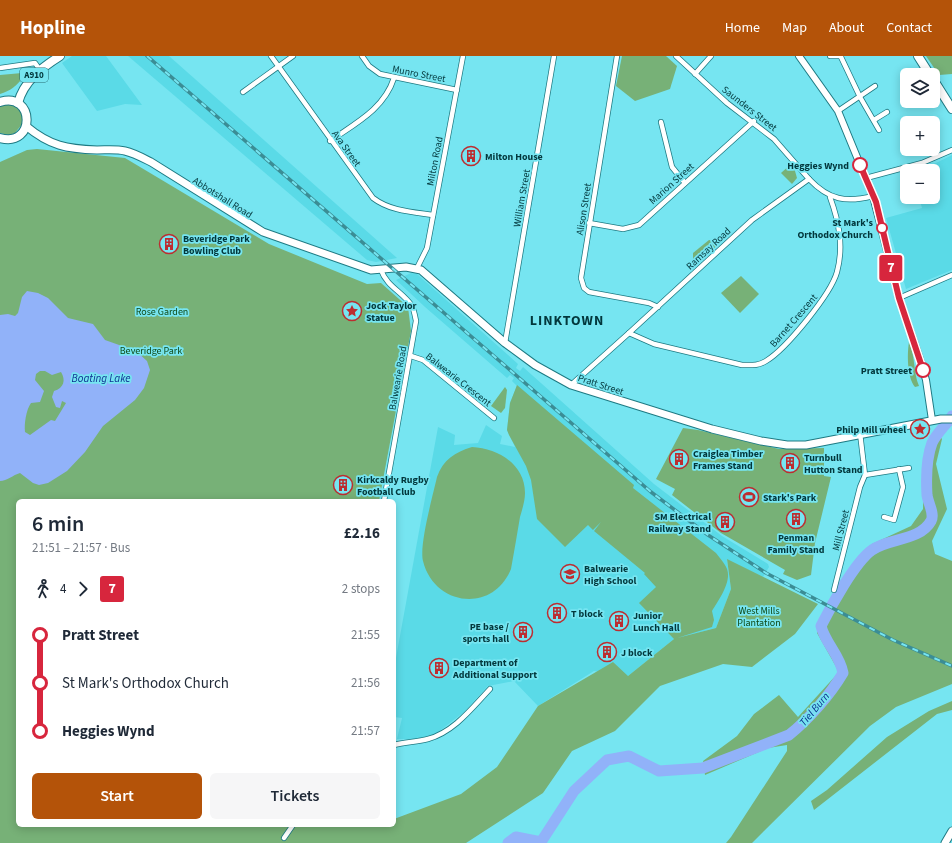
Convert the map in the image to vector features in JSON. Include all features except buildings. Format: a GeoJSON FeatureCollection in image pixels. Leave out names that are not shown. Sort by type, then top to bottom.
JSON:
{"type":"FeatureCollection","features":[{"type":"Feature","properties":{"kind":"main road"},"geometry":{"type":"LineString","coordinates":[[918,56],[926,68]]}},
{"type":"Feature","properties":{"kind":"main road","name":"A910"},"geometry":{"type":"LineString","coordinates":[[18,103],[21,94],[30,79],[56,57]]}},
{"type":"Feature","properties":{"kind":"main road"},"geometry":{"type":"LineString","coordinates":[[940,90],[952,109]]}},
{"type":"Feature","properties":{"kind":"main road"},"geometry":{"type":"LineString","coordinates":[[0,101],[11,100],[18,103],[26,112],[26,126],[24,131],[16,138],[7,140],[0,138]]}},
{"type":"Feature","properties":{"kind":"main road","name":"Abbotshall Road"},"geometry":{"type":"LineString","coordinates":[[26,126],[38,136],[53,144],[64,147],[115,150],[136,154],[263,232],[371,270],[406,267],[417,268]]}},
{"type":"Feature","properties":{"kind":"main road","name":"Pratt Street"},"geometry":{"type":"LineString","coordinates":[[417,268],[425,273],[505,343],[531,362],[571,385],[679,420],[761,440],[787,445],[806,445],[941,418],[952,419]]}},
{"type":"Feature","properties":{"kind":"main road"},"geometry":{"type":"LineString","coordinates":[[945,843],[952,831]]}},
{"type":"Feature","properties":{"kind":"street","name":"Ava Street"},"geometry":{"type":"LineString","coordinates":[[271,56],[330,141],[373,198],[378,202],[396,209],[433,215]]}},
{"type":"Feature","properties":{"kind":"street"},"geometry":{"type":"LineString","coordinates":[[243,92],[293,56]]}},
{"type":"Feature","properties":{"kind":"street","name":"Munro Street"},"geometry":{"type":"LineString","coordinates":[[362,56],[374,71],[380,74],[457,90]]}},
{"type":"Feature","properties":{"kind":"street","name":"Milton Road"},"geometry":{"type":"LineString","coordinates":[[417,268],[427,248],[463,56]]}},
{"type":"Feature","properties":{"kind":"street","name":"William Street"},"geometry":{"type":"LineString","coordinates":[[505,343],[554,56]]}},
{"type":"Feature","properties":{"kind":"street","name":"Alison Street"},"geometry":{"type":"LineString","coordinates":[[617,56],[581,278],[584,288],[589,292],[649,303],[658,307]]}},
{"type":"Feature","properties":{"kind":"street","name":"Saunders Street"},"geometry":{"type":"LineString","coordinates":[[676,56],[728,103],[754,121],[774,139],[809,179]]}},
{"type":"Feature","properties":{"kind":"street"},"geometry":{"type":"LineString","coordinates":[[695,74],[711,56]]}},
{"type":"Feature","properties":{"kind":"street"},"geometry":{"type":"LineString","coordinates":[[799,56],[838,111],[873,196],[899,298],[926,380],[932,420]]}},
{"type":"Feature","properties":{"kind":"street"},"geometry":{"type":"LineString","coordinates":[[830,56],[841,56],[860,97],[879,130]]}},
{"type":"Feature","properties":{"kind":"street"},"geometry":{"type":"LineString","coordinates":[[0,68],[35,63],[40,70]]}},
{"type":"Feature","properties":{"kind":"street"},"geometry":{"type":"LineString","coordinates":[[330,141],[370,113],[382,102],[391,89],[394,78]]}},
{"type":"Feature","properties":{"kind":"street"},"geometry":{"type":"LineString","coordinates":[[838,111],[876,86]]}},
{"type":"Feature","properties":{"kind":"street"},"geometry":{"type":"LineString","coordinates":[[874,120],[887,112]]}},
{"type":"Feature","properties":{"kind":"street","name":"Marion Street"},"geometry":{"type":"LineString","coordinates":[[589,223],[623,228],[639,225],[754,121]]}},
{"type":"Feature","properties":{"kind":"street"},"geometry":{"type":"LineString","coordinates":[[661,122],[672,167],[685,183]]}},
{"type":"Feature","properties":{"kind":"street"},"geometry":{"type":"LineString","coordinates":[[866,178],[922,163],[952,150]]}},
{"type":"Feature","properties":{"kind":"street"},"geometry":{"type":"LineString","coordinates":[[809,179],[830,197],[857,200],[873,196]]}},
{"type":"Feature","properties":{"kind":"street","name":"Ramsay Road"},"geometry":{"type":"LineString","coordinates":[[571,385],[752,220],[809,179]]}},
{"type":"Feature","properties":{"kind":"street","name":"Barnet Crescent"},"geometry":{"type":"LineString","coordinates":[[629,333],[654,344],[742,365],[757,365],[765,362],[780,350],[829,292],[837,273],[841,234],[838,217],[830,197]]}},
{"type":"Feature","properties":{"kind":"street","name":"Balwearie Road"},"geometry":{"type":"LineString","coordinates":[[381,270],[385,279],[407,300],[413,308],[416,321],[411,356],[384,499]]}},
{"type":"Feature","properties":{"kind":"street"},"geometry":{"type":"LineString","coordinates":[[899,298],[952,275]]}},
{"type":"Feature","properties":{"kind":"street","name":"Balwearie Crescent"},"geometry":{"type":"LineString","coordinates":[[411,356],[423,360],[494,418]]}},
{"type":"Feature","properties":{"kind":"street","name":"Mill Street"},"geometry":{"type":"LineString","coordinates":[[834,590],[860,487],[865,475],[860,433]]}},
{"type":"Feature","properties":{"kind":"street"},"geometry":{"type":"LineString","coordinates":[[865,475],[909,468]]}},
{"type":"Feature","properties":{"kind":"street"},"geometry":{"type":"LineString","coordinates":[[884,517],[894,520],[902,487],[899,469]]}},
{"type":"Feature","properties":{"kind":"street"},"geometry":{"type":"LineString","coordinates":[[396,745],[429,739],[446,730],[465,716],[490,689]]}},
{"type":"Feature","properties":{"kind":"street"},"geometry":{"type":"LineString","coordinates":[[284,838],[292,827]]}},
{"type":"Feature","properties":{"kind":"shaded area"},"geometry":{"type":"Polygon","coordinates":[[[72,56],[106,56],[142,105],[125,104],[97,111],[62,63],[72,56]]]}},
{"type":"Feature","properties":{"kind":"shaded area"},"geometry":{"type":"Polygon","coordinates":[[[128,56],[169,56],[397,258],[376,262],[367,260],[128,56]]]}},
{"type":"Feature","properties":{"kind":"shaded area"},"geometry":{"type":"Polygon","coordinates":[[[952,155],[952,270],[906,289],[886,218],[922,208],[921,204],[940,204],[940,164],[932,164],[952,155]]]}},
{"type":"Feature","properties":{"kind":"shaded area","name":"Balwearie High School"},"geometry":{"type":"Polygon","coordinates":[[[411,273],[417,274],[518,364],[516,368],[520,371],[523,367],[654,484],[722,536],[768,564],[769,567],[763,577],[727,560],[731,589],[716,628],[674,639],[628,676],[594,671],[538,706],[514,681],[488,686],[464,712],[437,733],[417,739],[397,739],[402,718],[396,717],[396,658],[438,427],[455,435],[454,445],[478,443],[486,425],[502,436],[500,444],[515,447],[507,430],[510,403],[517,386],[512,381],[514,378],[510,375],[507,378],[396,280],[411,273]]]}},
{"type":"Feature","properties":{"kind":"green space"},"geometry":{"type":"Polygon","coordinates":[[[622,56],[666,56],[677,66],[670,89],[635,101],[616,86],[622,56]]]}},
{"type":"Feature","properties":{"kind":"green space"},"geometry":{"type":"Polygon","coordinates":[[[926,56],[952,56],[952,74],[940,75],[940,68],[934,68],[926,56]]]}},
{"type":"Feature","properties":{"kind":"green space"},"geometry":{"type":"Polygon","coordinates":[[[22,73],[23,77],[16,86],[0,94],[0,75],[22,73]]]}},
{"type":"Feature","properties":{"kind":"green space"},"geometry":{"type":"Polygon","coordinates":[[[10,104],[21,110],[23,123],[15,133],[9,135],[0,133],[0,106],[10,104]]]}},
{"type":"Feature","properties":{"kind":"green space","name":"Beveridge Park"},"geometry":{"type":"Polygon","coordinates":[[[37,149],[125,158],[269,244],[367,284],[381,283],[408,307],[411,331],[379,499],[16,499],[16,827],[396,827],[396,818],[461,794],[497,767],[538,706],[613,662],[628,676],[674,639],[639,603],[656,587],[644,574],[645,573],[594,531],[601,522],[593,530],[588,525],[565,547],[537,519],[531,480],[526,466],[507,430],[510,403],[517,385],[634,485],[633,488],[716,553],[725,565],[728,580],[721,597],[712,611],[714,620],[712,627],[677,638],[716,628],[731,589],[727,559],[818,604],[795,634],[752,667],[723,664],[660,686],[615,731],[572,751],[543,793],[466,843],[0,843],[0,162],[27,150],[37,149]]]}},
{"type":"Feature","properties":{"kind":"green space"},"geometry":{"type":"Polygon","coordinates":[[[790,165],[795,171],[797,178],[792,184],[781,173],[790,165]]]}},
{"type":"Feature","properties":{"kind":"green space"},"geometry":{"type":"Polygon","coordinates":[[[709,240],[721,242],[693,267],[693,253],[709,240]]]}},
{"type":"Feature","properties":{"kind":"green space"},"geometry":{"type":"Polygon","coordinates":[[[741,276],[759,294],[740,313],[721,293],[741,276]]]}},
{"type":"Feature","properties":{"kind":"green space"},"geometry":{"type":"Polygon","coordinates":[[[909,342],[913,354],[919,386],[915,387],[912,383],[909,372],[909,342]]]}},
{"type":"Feature","properties":{"kind":"green space"},"geometry":{"type":"Polygon","coordinates":[[[505,387],[507,390],[505,408],[501,413],[491,406],[505,387]]]}},
{"type":"Feature","properties":{"kind":"green space","name":"Stark's Park"},"geometry":{"type":"Polygon","coordinates":[[[683,428],[698,430],[779,449],[824,448],[824,476],[831,477],[815,543],[811,575],[797,580],[783,574],[785,570],[721,533],[672,495],[675,489],[656,479],[683,428]]]}},
{"type":"Feature","properties":{"kind":"green space"},"geometry":{"type":"Polygon","coordinates":[[[936,431],[942,439],[936,464],[947,509],[932,541],[935,554],[952,561],[952,684],[896,707],[870,726],[752,843],[726,843],[787,751],[787,745],[768,748],[705,775],[703,761],[737,736],[754,714],[779,695],[798,717],[839,672],[817,633],[820,624],[859,558],[872,544],[911,526],[923,509],[924,462],[936,431]]]}},
{"type":"Feature","properties":{"kind":"green space"},"geometry":{"type":"Polygon","coordinates":[[[472,447],[481,448],[500,454],[515,466],[524,483],[525,496],[511,569],[503,583],[491,593],[478,598],[464,599],[451,595],[439,588],[429,576],[422,554],[427,520],[437,477],[446,461],[460,451],[472,447]]]}},
{"type":"Feature","properties":{"kind":"green space"},"geometry":{"type":"Polygon","coordinates":[[[952,701],[952,710],[937,714],[814,810],[811,801],[827,790],[887,737],[929,711],[952,701]]]}},
{"type":"Feature","properties":{"kind":"water","name":"Boating Lake"},"geometry":{"type":"Polygon","coordinates":[[[27,291],[38,293],[48,298],[68,318],[93,324],[105,340],[136,351],[147,361],[150,370],[144,388],[135,400],[103,426],[85,452],[67,471],[48,483],[39,485],[33,483],[20,473],[0,481],[0,315],[8,314],[15,316],[18,313],[22,297],[27,291]],[[40,371],[36,374],[35,380],[44,391],[40,402],[31,403],[29,406],[25,421],[25,432],[30,435],[51,420],[55,421],[66,403],[62,401],[60,408],[56,407],[52,397],[54,391],[62,386],[64,381],[61,372],[52,375],[45,371],[40,371]]]}},
{"type":"Feature","properties":{"kind":"waterway","name":"Tiel Burn"},"geometry":{"type":"LineString","coordinates":[[508,843],[516,837],[541,842],[574,791],[607,760],[629,756],[659,771],[703,768],[789,735],[804,722],[825,698],[843,673],[839,660],[821,626],[844,585],[858,564],[872,550],[886,543],[912,536],[926,527],[931,521],[931,508],[927,495],[927,469],[929,455],[932,443],[952,416]]}},
{"type":"Feature","properties":{"kind":"railway"},"geometry":{"type":"LineString","coordinates":[[147,56],[651,492],[708,535],[766,573],[893,640],[952,666]]}},
{"type":"Feature","properties":{"kind":"bus line","name":"7"},"geometry":{"type":"LineString","coordinates":[[860,165],[876,202],[899,298],[923,370]]}},
{"type":"Feature","properties":{"kind":"place","name":"Milton House"},"geometry":{"type":"Point","coordinates":[471,156]}},
{"type":"Feature","properties":{"kind":"place","name":"Heggies Wynd"},"geometry":{"type":"Point","coordinates":[860,165]}},
{"type":"Feature","properties":{"kind":"place","name":"St Mark's Orthodox Church"},"geometry":{"type":"Point","coordinates":[882,228]}},
{"type":"Feature","properties":{"kind":"place","name":"Beveridge Park Bowling Club"},"geometry":{"type":"Point","coordinates":[169,244]}},
{"type":"Feature","properties":{"kind":"place","name":"Jock Taylor Statue"},"geometry":{"type":"Point","coordinates":[352,311]}},
{"type":"Feature","properties":{"kind":"place","name":"Pratt Street"},"geometry":{"type":"Point","coordinates":[923,370]}},
{"type":"Feature","properties":{"kind":"place","name":"Philp Mill wheel"},"geometry":{"type":"Point","coordinates":[920,429]}},
{"type":"Feature","properties":{"kind":"place","name":"Craiglea Timber Frames Stand"},"geometry":{"type":"Point","coordinates":[679,459]}},
{"type":"Feature","properties":{"kind":"place","name":"Turnbull Hutton Stand"},"geometry":{"type":"Point","coordinates":[790,463]}},
{"type":"Feature","properties":{"kind":"place","name":"Kirkcaldy Rugby Football Club"},"geometry":{"type":"Point","coordinates":[343,485]}},
{"type":"Feature","properties":{"kind":"place","name":"Stark's Park"},"geometry":{"type":"Point","coordinates":[749,497]}},
{"type":"Feature","properties":{"kind":"place","name":"Penman Family Stand"},"geometry":{"type":"Point","coordinates":[796,519]}},
{"type":"Feature","properties":{"kind":"place","name":"SM Electrical Railway Stand"},"geometry":{"type":"Point","coordinates":[725,522]}},
{"type":"Feature","properties":{"kind":"place","name":"Balwearie High School"},"geometry":{"type":"Point","coordinates":[570,574]}},
{"type":"Feature","properties":{"kind":"place","name":"T block"},"geometry":{"type":"Point","coordinates":[557,613]}},
{"type":"Feature","properties":{"kind":"place","name":"Junior Lunch Hall"},"geometry":{"type":"Point","coordinates":[619,621]}},
{"type":"Feature","properties":{"kind":"place","name":"PE base / sports hall"},"geometry":{"type":"Point","coordinates":[523,632]}},
{"type":"Feature","properties":{"kind":"place","name":"J block"},"geometry":{"type":"Point","coordinates":[607,652]}},
{"type":"Feature","properties":{"kind":"place","name":"Department of Additional Support"},"geometry":{"type":"Point","coordinates":[439,668]}},
{"type":"Feature","properties":{"kind":"district","name":"LINKTOWN"},"geometry":{"type":"Point","coordinates":[567,320]}},
{"type":"Feature","properties":{"kind":"park label","name":"Rose Garden"},"geometry":{"type":"Point","coordinates":[162,311]}},
{"type":"Feature","properties":{"kind":"park label","name":"West Mills Plantation"},"geometry":{"type":"Point","coordinates":[759,616]}}]}
